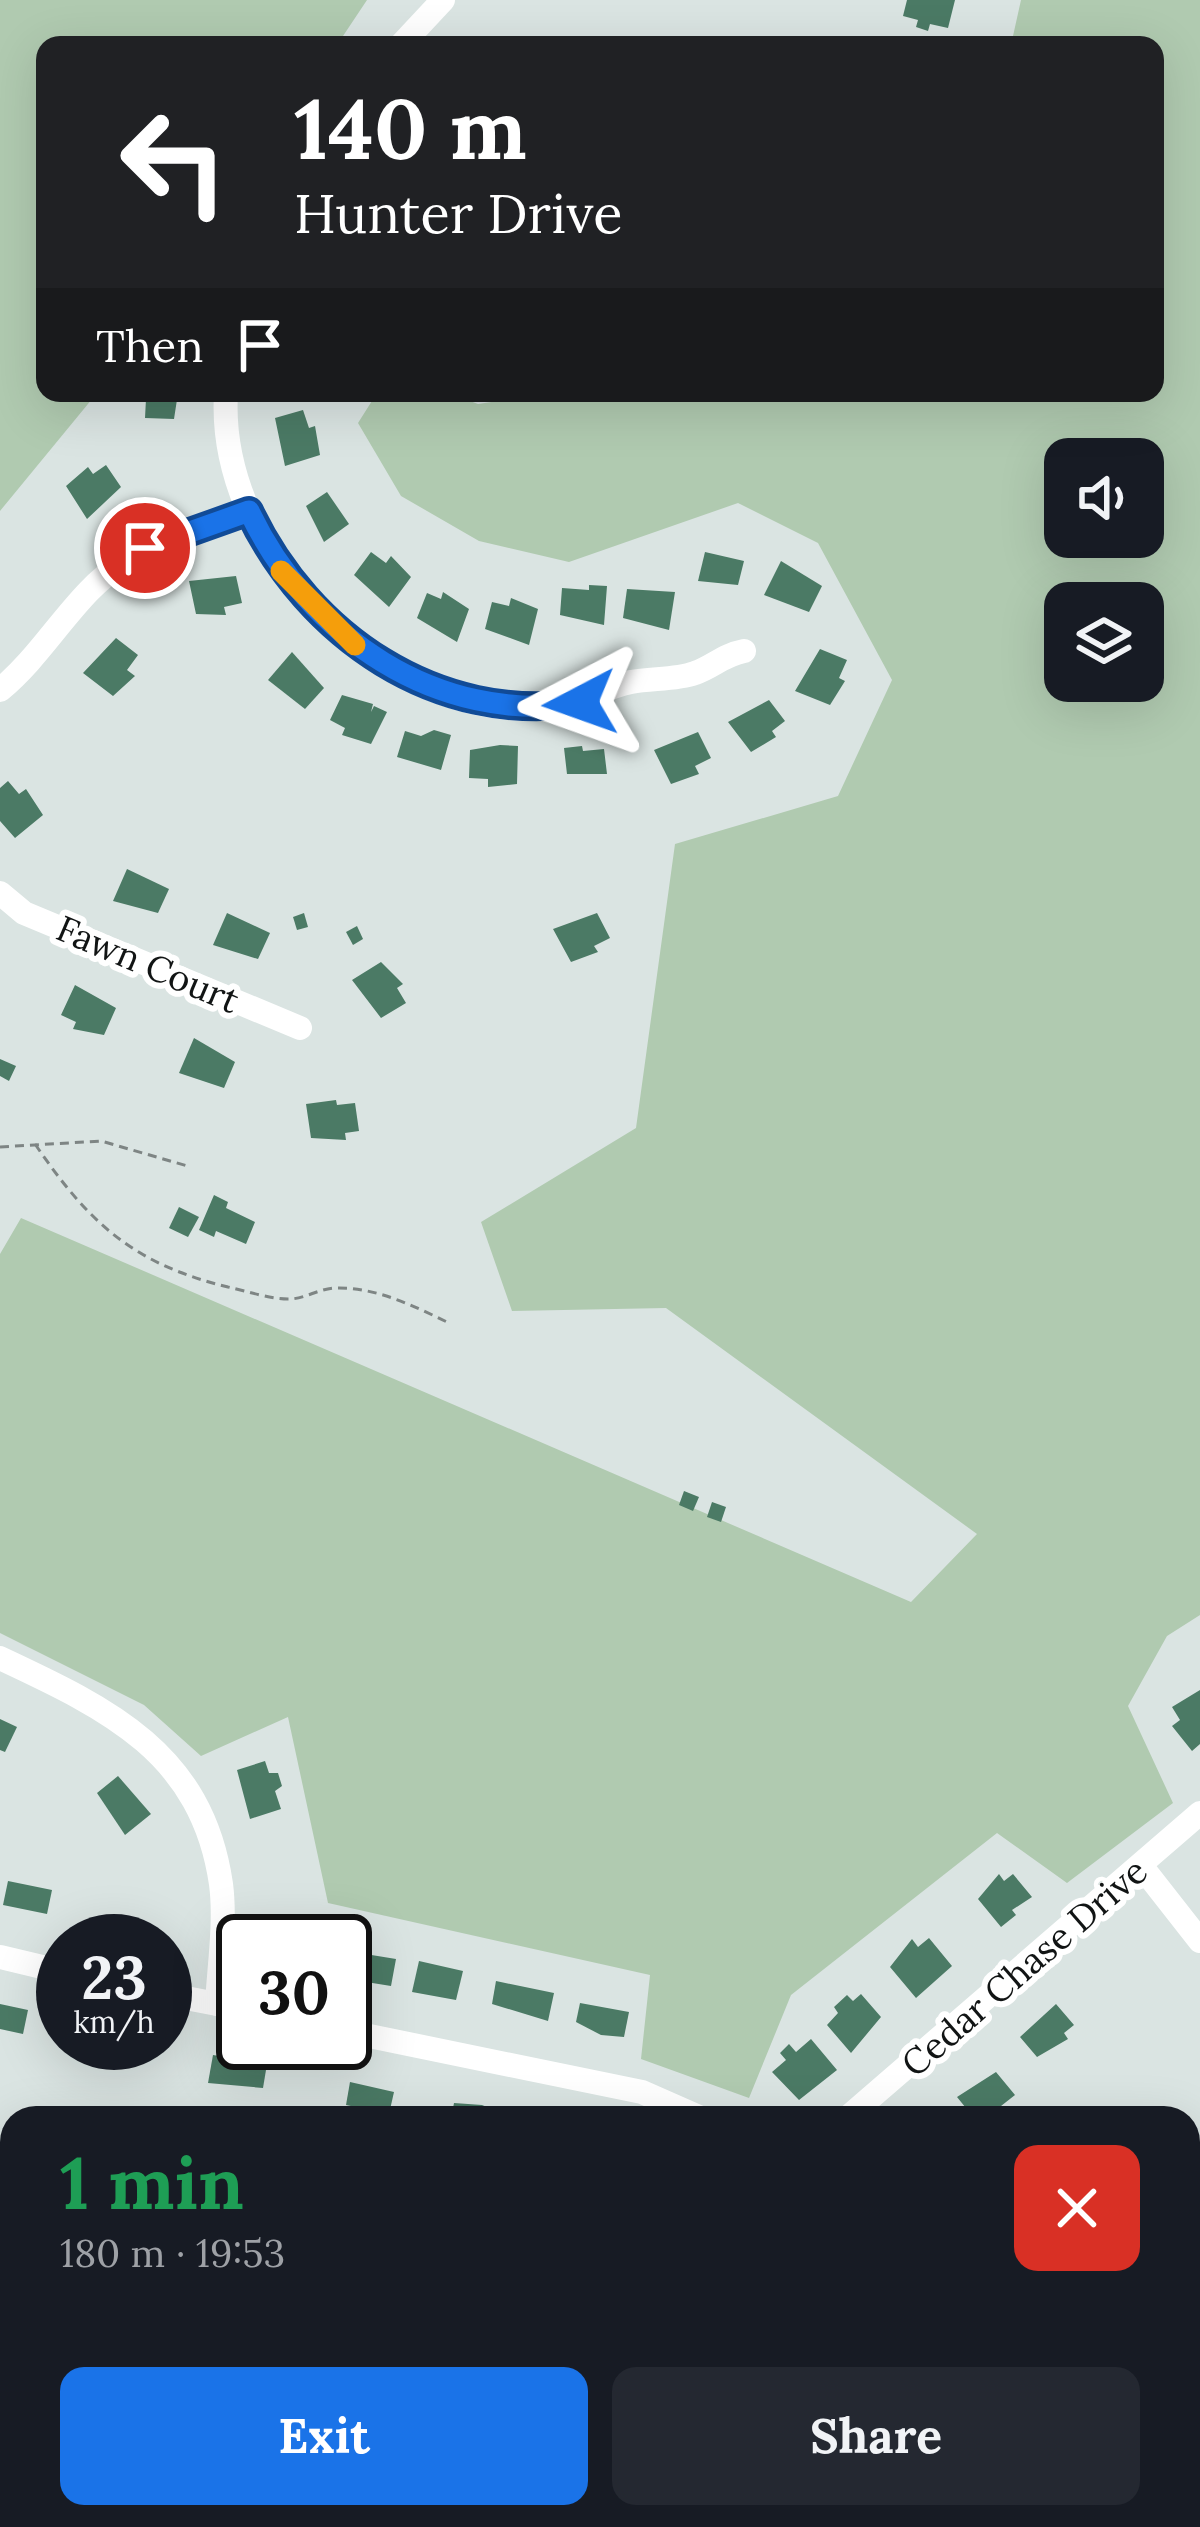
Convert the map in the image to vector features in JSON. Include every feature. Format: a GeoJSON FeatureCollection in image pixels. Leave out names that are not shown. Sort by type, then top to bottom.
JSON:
{"type":"FeatureCollection","features":[{"type":"Feature","properties":{"kind":"street"},"geometry":{"type":"LineString","coordinates":[[409,36],[443,0]]}},
{"type":"Feature","properties":{"kind":"street"},"geometry":{"type":"LineString","coordinates":[[227,402],[230,454],[249,511],[274,563],[345,638],[419,680],[498,706],[542,709],[580,703],[625,683],[697,673],[721,655],[744,651]]}},
{"type":"Feature","properties":{"kind":"street"},"geometry":{"type":"LineString","coordinates":[[0,690],[50,640],[90,589],[145,548],[249,511]]}},
{"type":"Feature","properties":{"kind":"street","name":"Fawn Court"},"geometry":{"type":"LineString","coordinates":[[0,892],[24,913],[300,1028]]}},
{"type":"Feature","properties":{"kind":"street"},"geometry":{"type":"LineString","coordinates":[[0,1658],[79,1695],[148,1740],[186,1784],[210,1833],[222,1888],[221,1914]]}},
{"type":"Feature","properties":{"kind":"street","name":"Cedar Chase Drive"},"geometry":{"type":"LineString","coordinates":[[861,2106],[1200,1813]]}},
{"type":"Feature","properties":{"kind":"street"},"geometry":{"type":"LineString","coordinates":[[1142,1867],[1200,1941]]}},
{"type":"Feature","properties":{"kind":"street"},"geometry":{"type":"LineString","coordinates":[[0,1957],[36,1966]]}},
{"type":"Feature","properties":{"kind":"street"},"geometry":{"type":"LineString","coordinates":[[372,2036],[642,2092],[674,2106]]}},
{"type":"Feature","properties":{"kind":"path"},"geometry":{"type":"LineString","coordinates":[[0,1147],[101,1141],[191,1167]]}},
{"type":"Feature","properties":{"kind":"path"},"geometry":{"type":"LineString","coordinates":[[35,1144],[71,1196],[124,1244],[171,1274],[291,1299],[332,1288],[362,1290],[449,1323]]}},
{"type":"Feature","properties":{"kind":"green space"},"geometry":{"type":"Polygon","coordinates":[[[0,0],[367,0],[343,36],[36,36],[36,402],[90,402],[0,511],[0,0]]]}},
{"type":"Feature","properties":{"kind":"green space"},"geometry":{"type":"Polygon","coordinates":[[[1021,0],[1200,0],[1200,1615],[1167,1636],[1128,1706],[1173,1803],[1067,1883],[997,1833],[791,1995],[749,2098],[641,2059],[650,1975],[328,1903],[288,1717],[201,1756],[144,1705],[0,1633],[0,1254],[21,1218],[911,1602],[977,1534],[666,1308],[512,1311],[481,1222],[636,1128],[675,844],[838,796],[892,680],[818,543],[738,503],[569,562],[479,541],[401,496],[358,423],[371,402],[1164,402],[1164,36],[1013,36],[1021,0]]]}},
{"type":"Feature","properties":{"kind":"building"},"geometry":{"type":"Polygon","coordinates":[[[907,0],[955,0],[948,28],[930,24],[928,31],[916,27],[918,20],[903,16],[907,0]]]}},
{"type":"Feature","properties":{"kind":"building"},"geometry":{"type":"Polygon","coordinates":[[[146,402],[177,402],[174,419],[145,418],[146,402]]]}},
{"type":"Feature","properties":{"kind":"building"},"geometry":{"type":"Polygon","coordinates":[[[303,410],[309,428],[315,426],[320,455],[285,466],[275,418],[303,410]]]}},
{"type":"Feature","properties":{"kind":"building"},"geometry":{"type":"Polygon","coordinates":[[[106,465],[121,487],[87,519],[66,486],[88,467],[93,474],[106,465]]]}},
{"type":"Feature","properties":{"kind":"building"},"geometry":{"type":"Polygon","coordinates":[[[327,492],[349,524],[324,542],[306,506],[327,492]]]}},
{"type":"Feature","properties":{"kind":"building"},"geometry":{"type":"Polygon","coordinates":[[[371,552],[386,563],[391,556],[411,577],[389,607],[354,575],[371,552]]]}},
{"type":"Feature","properties":{"kind":"building"},"geometry":{"type":"Polygon","coordinates":[[[705,552],[744,561],[738,585],[698,581],[705,552]]]}},
{"type":"Feature","properties":{"kind":"building"},"geometry":{"type":"Polygon","coordinates":[[[781,561],[822,586],[809,612],[764,595],[781,561]]]}},
{"type":"Feature","properties":{"kind":"building"},"geometry":{"type":"Polygon","coordinates":[[[236,576],[242,603],[224,607],[226,615],[196,614],[189,581],[236,576]]]}},
{"type":"Feature","properties":{"kind":"building"},"geometry":{"type":"Polygon","coordinates":[[[589,585],[607,586],[604,625],[560,615],[562,588],[589,590],[589,585]]]}},
{"type":"Feature","properties":{"kind":"building"},"geometry":{"type":"Polygon","coordinates":[[[627,589],[675,592],[669,630],[623,618],[627,589]]]}},
{"type":"Feature","properties":{"kind":"building"},"geometry":{"type":"Polygon","coordinates":[[[443,592],[469,609],[457,642],[417,618],[427,593],[441,599],[443,592]]]}},
{"type":"Feature","properties":{"kind":"building"},"geometry":{"type":"Polygon","coordinates":[[[511,598],[538,609],[529,645],[485,629],[492,602],[509,606],[511,598]]]}},
{"type":"Feature","properties":{"kind":"building"},"geometry":{"type":"Polygon","coordinates":[[[116,638],[138,655],[127,670],[135,676],[113,696],[83,673],[116,638]]]}},
{"type":"Feature","properties":{"kind":"building"},"geometry":{"type":"Polygon","coordinates":[[[820,649],[847,660],[839,678],[845,681],[830,705],[795,691],[820,649]]]}},
{"type":"Feature","properties":{"kind":"building"},"geometry":{"type":"Polygon","coordinates":[[[292,652],[324,688],[305,709],[268,680],[292,652]]]}},
{"type":"Feature","properties":{"kind":"building"},"geometry":{"type":"Polygon","coordinates":[[[342,695],[373,704],[371,712],[374,706],[387,712],[371,744],[342,735],[345,728],[330,720],[342,695]]]}},
{"type":"Feature","properties":{"kind":"building"},"geometry":{"type":"Polygon","coordinates":[[[769,700],[785,721],[772,731],[776,737],[751,752],[728,722],[769,700]]]}},
{"type":"Feature","properties":{"kind":"building"},"geometry":{"type":"Polygon","coordinates":[[[434,730],[451,735],[441,770],[397,757],[405,731],[421,736],[434,730]]]}},
{"type":"Feature","properties":{"kind":"building"},"geometry":{"type":"Polygon","coordinates":[[[698,732],[711,758],[695,766],[699,774],[671,784],[654,750],[698,732]]]}},
{"type":"Feature","properties":{"kind":"building"},"geometry":{"type":"Polygon","coordinates":[[[518,746],[517,784],[488,787],[488,779],[469,778],[470,750],[518,746]]]}},
{"type":"Feature","properties":{"kind":"building"},"geometry":{"type":"Polygon","coordinates":[[[582,746],[583,751],[604,749],[607,774],[567,774],[564,748],[582,746]]]}},
{"type":"Feature","properties":{"kind":"building"},"geometry":{"type":"Polygon","coordinates":[[[8,781],[19,794],[26,789],[43,815],[15,838],[0,821],[0,788],[8,781]]]}},
{"type":"Feature","properties":{"kind":"building"},"geometry":{"type":"Polygon","coordinates":[[[127,869],[169,889],[158,913],[113,901],[127,869]]]}},
{"type":"Feature","properties":{"kind":"building"},"geometry":{"type":"Polygon","coordinates":[[[227,913],[270,933],[258,959],[213,945],[227,913]]]}},
{"type":"Feature","properties":{"kind":"building"},"geometry":{"type":"Polygon","coordinates":[[[304,913],[308,927],[297,930],[293,917],[304,913]]]}},
{"type":"Feature","properties":{"kind":"building"},"geometry":{"type":"Polygon","coordinates":[[[597,913],[610,938],[594,946],[598,952],[571,962],[553,929],[597,913]]]}},
{"type":"Feature","properties":{"kind":"building"},"geometry":{"type":"Polygon","coordinates":[[[357,926],[363,939],[353,945],[346,932],[357,926]]]}},
{"type":"Feature","properties":{"kind":"building"},"geometry":{"type":"Polygon","coordinates":[[[381,962],[403,984],[397,988],[406,1003],[381,1018],[352,980],[381,962]]]}},
{"type":"Feature","properties":{"kind":"building"},"geometry":{"type":"Polygon","coordinates":[[[75,985],[116,1008],[104,1035],[73,1029],[76,1022],[61,1015],[75,985]]]}},
{"type":"Feature","properties":{"kind":"building"},"geometry":{"type":"Polygon","coordinates":[[[194,1038],[235,1062],[224,1088],[179,1073],[194,1038]]]}},
{"type":"Feature","properties":{"kind":"building"},"geometry":{"type":"Polygon","coordinates":[[[0,1059],[16,1066],[9,1081],[0,1076],[0,1059]]]}},
{"type":"Feature","properties":{"kind":"building"},"geometry":{"type":"Polygon","coordinates":[[[336,1100],[337,1105],[355,1103],[359,1131],[345,1133],[346,1140],[311,1138],[306,1104],[336,1100]]]}},
{"type":"Feature","properties":{"kind":"building"},"geometry":{"type":"Polygon","coordinates":[[[214,1195],[228,1202],[226,1208],[255,1222],[246,1244],[216,1231],[214,1237],[199,1230],[214,1195]]]}},
{"type":"Feature","properties":{"kind":"building"},"geometry":{"type":"Polygon","coordinates":[[[179,1207],[199,1217],[188,1237],[169,1228],[179,1207]]]}},
{"type":"Feature","properties":{"kind":"building"},"geometry":{"type":"Polygon","coordinates":[[[684,1491],[699,1497],[693,1511],[679,1505],[684,1491]]]}},
{"type":"Feature","properties":{"kind":"building"},"geometry":{"type":"Polygon","coordinates":[[[712,1502],[726,1507],[721,1522],[707,1517],[712,1502]]]}},
{"type":"Feature","properties":{"kind":"building"},"geometry":{"type":"Polygon","coordinates":[[[1200,1690],[1200,1744],[1192,1751],[1172,1726],[1180,1720],[1172,1707],[1200,1690]]]}},
{"type":"Feature","properties":{"kind":"building"},"geometry":{"type":"Polygon","coordinates":[[[0,1719],[17,1727],[5,1752],[0,1750],[0,1719]]]}},
{"type":"Feature","properties":{"kind":"building"},"geometry":{"type":"Polygon","coordinates":[[[265,1761],[269,1773],[278,1773],[282,1786],[275,1791],[281,1809],[250,1819],[237,1770],[265,1761]]]}},
{"type":"Feature","properties":{"kind":"building"},"geometry":{"type":"Polygon","coordinates":[[[118,1776],[151,1814],[125,1835],[97,1793],[118,1776]]]}},
{"type":"Feature","properties":{"kind":"building"},"geometry":{"type":"Polygon","coordinates":[[[999,1874],[1004,1881],[1013,1874],[1032,1897],[1012,1910],[1016,1915],[1001,1927],[978,1899],[999,1874]]]}},
{"type":"Feature","properties":{"kind":"building"},"geometry":{"type":"Polygon","coordinates":[[[8,1881],[52,1890],[47,1914],[3,1905],[8,1881]]]}},
{"type":"Feature","properties":{"kind":"building"},"geometry":{"type":"Polygon","coordinates":[[[929,1938],[952,1966],[916,1998],[890,1967],[912,1939],[918,1947],[929,1938]]]}},
{"type":"Feature","properties":{"kind":"building"},"geometry":{"type":"Polygon","coordinates":[[[372,1955],[396,1959],[391,1986],[372,1983],[372,1955]]]}},
{"type":"Feature","properties":{"kind":"building"},"geometry":{"type":"Polygon","coordinates":[[[419,1961],[463,1971],[456,2000],[412,1992],[419,1961]]]}},
{"type":"Feature","properties":{"kind":"building"},"geometry":{"type":"Polygon","coordinates":[[[496,1981],[554,1993],[548,2021],[492,2004],[496,1981]]]}},
{"type":"Feature","properties":{"kind":"building"},"geometry":{"type":"Polygon","coordinates":[[[861,1994],[881,2017],[851,2053],[827,2025],[838,2013],[834,2007],[847,1995],[853,2001],[861,1994]]]}},
{"type":"Feature","properties":{"kind":"building"},"geometry":{"type":"Polygon","coordinates":[[[580,2003],[629,2012],[624,2037],[601,2035],[576,2022],[580,2003]]]}},
{"type":"Feature","properties":{"kind":"building"},"geometry":{"type":"Polygon","coordinates":[[[0,2004],[28,2010],[23,2034],[0,2029],[0,2004]]]}},
{"type":"Feature","properties":{"kind":"building"},"geometry":{"type":"Polygon","coordinates":[[[1056,2004],[1074,2025],[1064,2033],[1068,2039],[1037,2057],[1020,2037],[1056,2004]]]}},
{"type":"Feature","properties":{"kind":"building"},"geometry":{"type":"Polygon","coordinates":[[[811,2039],[837,2070],[799,2100],[772,2072],[786,2060],[780,2053],[789,2044],[796,2052],[811,2039]]]}},
{"type":"Feature","properties":{"kind":"building"},"geometry":{"type":"Polygon","coordinates":[[[213,2055],[216,2070],[266,2070],[263,2088],[208,2083],[213,2055]]]}},
{"type":"Feature","properties":{"kind":"building"},"geometry":{"type":"Polygon","coordinates":[[[996,2072],[1015,2095],[1001,2106],[964,2106],[957,2097],[996,2072]]]}},
{"type":"Feature","properties":{"kind":"building"},"geometry":{"type":"Polygon","coordinates":[[[350,2082],[394,2092],[391,2106],[346,2105],[350,2082]]]}},
{"type":"Feature","properties":{"kind":"slow traffic"},"geometry":{"type":"LineString","coordinates":[[281,571],[308,604],[355,645]]}},
{"type":"Feature","properties":{"kind":"route"},"geometry":{"type":"LineString","coordinates":[[145,548],[249,511],[274,563],[308,604],[345,638],[384,664],[462,697],[498,706],[542,709],[580,703]]}}]}
